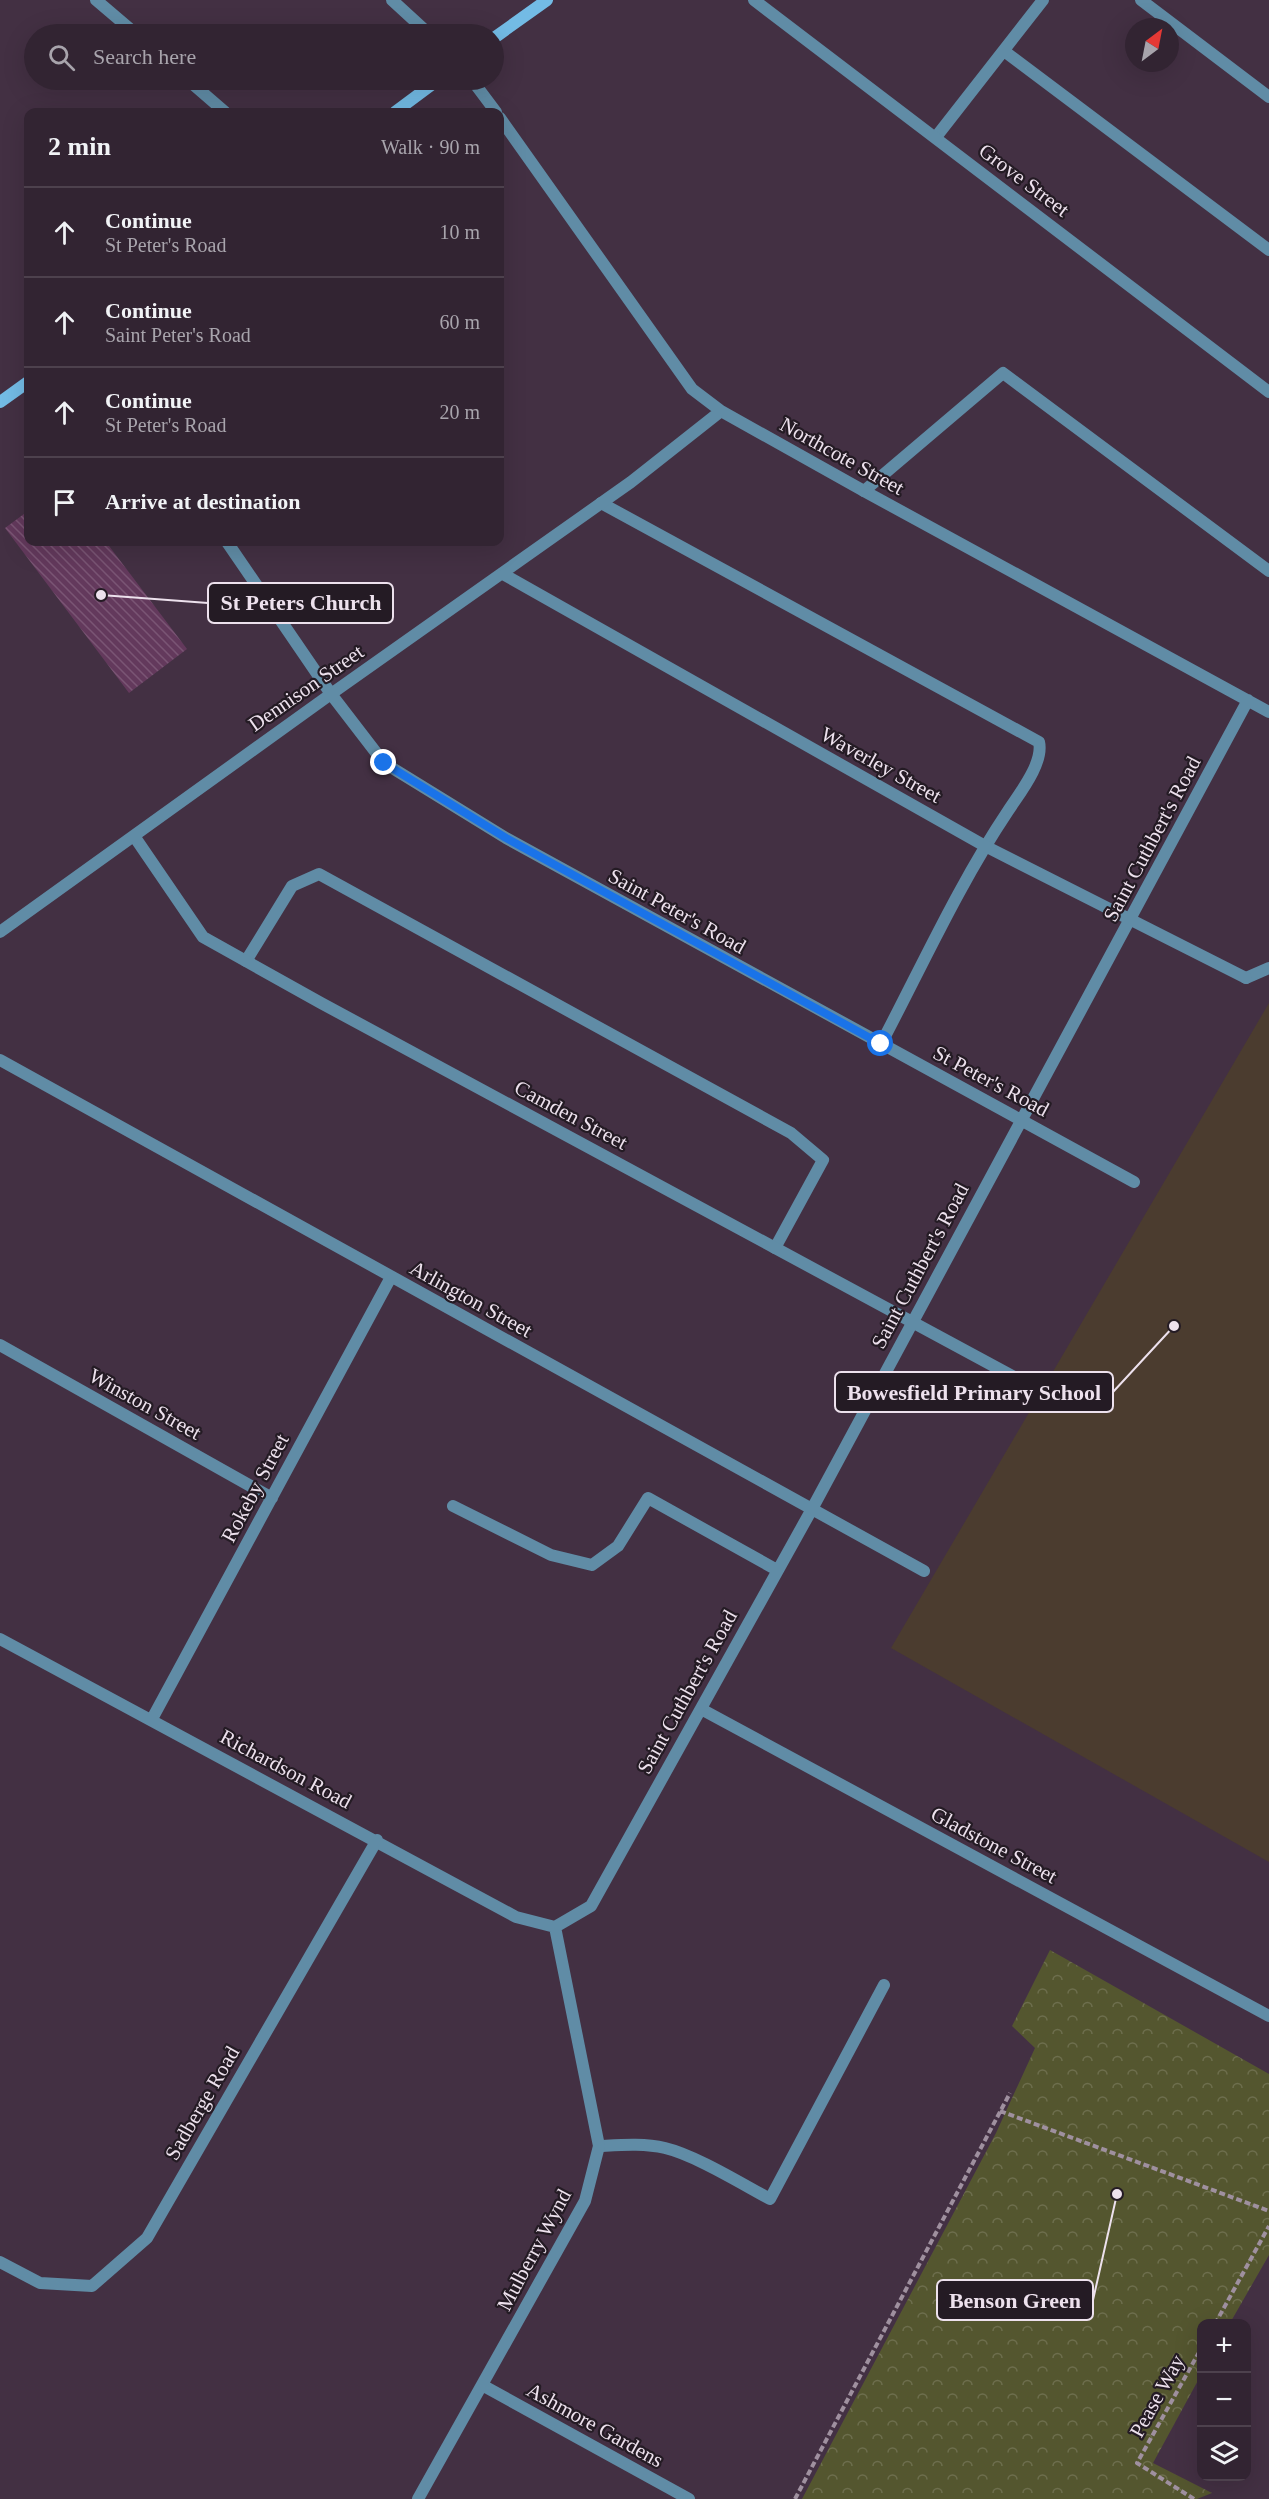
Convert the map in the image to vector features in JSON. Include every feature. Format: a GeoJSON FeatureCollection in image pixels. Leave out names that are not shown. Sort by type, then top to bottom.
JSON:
{"type":"FeatureCollection","features":[{"type":"Feature","properties":{"kind":"street"},"geometry":{"type":"LineString","coordinates":[[96,0],[124,24]]}},
{"type":"Feature","properties":{"kind":"street"},"geometry":{"type":"LineString","coordinates":[[392,0],[418,24]]}},
{"type":"Feature","properties":{"kind":"street"},"geometry":{"type":"LineString","coordinates":[[504,31],[547,0]]}},
{"type":"Feature","properties":{"kind":"street","name":"Grove Street"},"geometry":{"type":"LineString","coordinates":[[754,0],[1269,393]]}},
{"type":"Feature","properties":{"kind":"street"},"geometry":{"type":"LineString","coordinates":[[936,137],[1043,0]]}},
{"type":"Feature","properties":{"kind":"street"},"geometry":{"type":"LineString","coordinates":[[1141,0],[1269,97]]}},
{"type":"Feature","properties":{"kind":"street"},"geometry":{"type":"LineString","coordinates":[[1004,51],[1269,250]]}},
{"type":"Feature","properties":{"kind":"street"},"geometry":{"type":"LineString","coordinates":[[200,90],[220,108]]}},
{"type":"Feature","properties":{"kind":"street"},"geometry":{"type":"LineString","coordinates":[[400,108],[425,90]]}},
{"type":"Feature","properties":{"kind":"street"},"geometry":{"type":"LineString","coordinates":[[480,90],[493,108]]}},
{"type":"Feature","properties":{"kind":"street","name":"Northcote Street"},"geometry":{"type":"LineString","coordinates":[[504,124],[692,389],[722,411],[864,491],[1269,712]]}},
{"type":"Feature","properties":{"kind":"street"},"geometry":{"type":"LineString","coordinates":[[864,491],[1003,373],[1269,571]]}},
{"type":"Feature","properties":{"kind":"street"},"geometry":{"type":"LineString","coordinates":[[0,402],[24,385]]}},
{"type":"Feature","properties":{"kind":"street","name":"Dennison Street"},"geometry":{"type":"LineString","coordinates":[[0,932],[330,694],[602,503],[722,411]]}},
{"type":"Feature","properties":{"kind":"street"},"geometry":{"type":"LineString","coordinates":[[602,503],[1039,742],[1040,748],[1033,768],[985,846],[881,1044]]}},
{"type":"Feature","properties":{"kind":"street"},"geometry":{"type":"LineString","coordinates":[[230,546],[330,694]]}},
{"type":"Feature","properties":{"kind":"street","name":"Waverley Street"},"geometry":{"type":"LineString","coordinates":[[503,574],[985,846],[1246,978],[1269,968]]}},
{"type":"Feature","properties":{"kind":"street","name":"Saint Peter's Road"},"geometry":{"type":"LineString","coordinates":[[330,694],[384,763],[506,838],[829,1017]]}},
{"type":"Feature","properties":{"kind":"street","name":"Saint Cuthbert's Road"},"geometry":{"type":"LineString","coordinates":[[555,1927],[591,1906],[812,1509],[1020,1118],[1131,921],[1248,700]]}},
{"type":"Feature","properties":{"kind":"street","name":"Camden Street"},"geometry":{"type":"LineString","coordinates":[[134,836],[203,937],[1029,1385]]}},
{"type":"Feature","properties":{"kind":"street"},"geometry":{"type":"LineString","coordinates":[[246,961],[292,886],[319,874],[791,1132],[823,1160],[775,1248]]}},
{"type":"Feature","properties":{"kind":"street","name":"St Peter's Road"},"geometry":{"type":"LineString","coordinates":[[829,1017],[1020,1118],[1134,1182]]}},
{"type":"Feature","properties":{"kind":"street","name":"Arlington Street"},"geometry":{"type":"LineString","coordinates":[[0,1060],[924,1571]]}},
{"type":"Feature","properties":{"kind":"street","name":"Rokeby Street"},"geometry":{"type":"LineString","coordinates":[[152,1719],[391,1277]]}},
{"type":"Feature","properties":{"kind":"street","name":"Winston Street"},"geometry":{"type":"LineString","coordinates":[[0,1345],[272,1498]]}},
{"type":"Feature","properties":{"kind":"street"},"geometry":{"type":"LineString","coordinates":[[453,1506],[551,1555],[592,1565],[618,1546],[648,1498],[777,1570]]}},
{"type":"Feature","properties":{"kind":"street","name":"Richardson Road"},"geometry":{"type":"LineString","coordinates":[[0,1639],[377,1840],[516,1917],[555,1927]]}},
{"type":"Feature","properties":{"kind":"street","name":"Gladstone Street"},"geometry":{"type":"LineString","coordinates":[[701,1709],[1269,2016]]}},
{"type":"Feature","properties":{"kind":"street","name":"Sadberge Road"},"geometry":{"type":"LineString","coordinates":[[0,2262],[40,2283],[92,2286],[147,2238],[377,1840]]}},
{"type":"Feature","properties":{"kind":"street","name":"Mulberry Wynd"},"geometry":{"type":"LineString","coordinates":[[418,2499],[585,2201],[599,2146],[555,1927]]}},
{"type":"Feature","properties":{"kind":"street"},"geometry":{"type":"LineString","coordinates":[[599,2146],[665,2148],[770,2199],[884,1985]]}},
{"type":"Feature","properties":{"kind":"street","name":"Ashmore Gardens"},"geometry":{"type":"LineString","coordinates":[[482,2385],[689,2499]]}},
{"type":"Feature","properties":{"kind":"path"},"geometry":{"type":"LineString","coordinates":[[795,2499],[1010,2093]]}},
{"type":"Feature","properties":{"kind":"path"},"geometry":{"type":"LineString","coordinates":[[1000,2111],[1269,2211]]}},
{"type":"Feature","properties":{"kind":"path"},"geometry":{"type":"LineString","coordinates":[[1218,2319],[1269,2226]]}},
{"type":"Feature","properties":{"kind":"path","name":"Pease Way"},"geometry":{"type":"LineString","coordinates":[[1194,2499],[1137,2463],[1197,2356]]}},
{"type":"Feature","properties":{"kind":"shaded area"},"geometry":{"type":"Polygon","coordinates":[[[1269,1003],[1269,1862],[891,1648],[1269,1003]]]}},
{"type":"Feature","properties":{"kind":"green space"},"geometry":{"type":"Polygon","coordinates":[[[1050,1950],[1269,2074],[1269,2255],[1232,2319],[1197,2319],[1197,2382],[1153,2463],[1212,2493],[1197,2499],[802,2499],[996,2133],[1035,2048],[1012,2026],[1050,1950]]]}},
{"type":"Feature","properties":{"kind":"building"},"geometry":{"type":"Polygon","coordinates":[[[24,514],[24,546],[109,546],[187,649],[129,693],[5,528],[24,514]]]}},
{"type":"Feature","properties":{"kind":"place","name":"St Peters Church"},"geometry":{"type":"Point","coordinates":[101,595]}},
{"type":"Feature","properties":{"kind":"place","name":"Bowesfield Primary School"},"geometry":{"type":"Point","coordinates":[1174,1326]}},
{"type":"Feature","properties":{"kind":"place","name":"Benson Green"},"geometry":{"type":"Point","coordinates":[1117,2194]}},
{"type":"Feature","properties":{"kind":"route"},"geometry":{"type":"LineString","coordinates":[[384,763],[506,838],[881,1044]]}}]}
